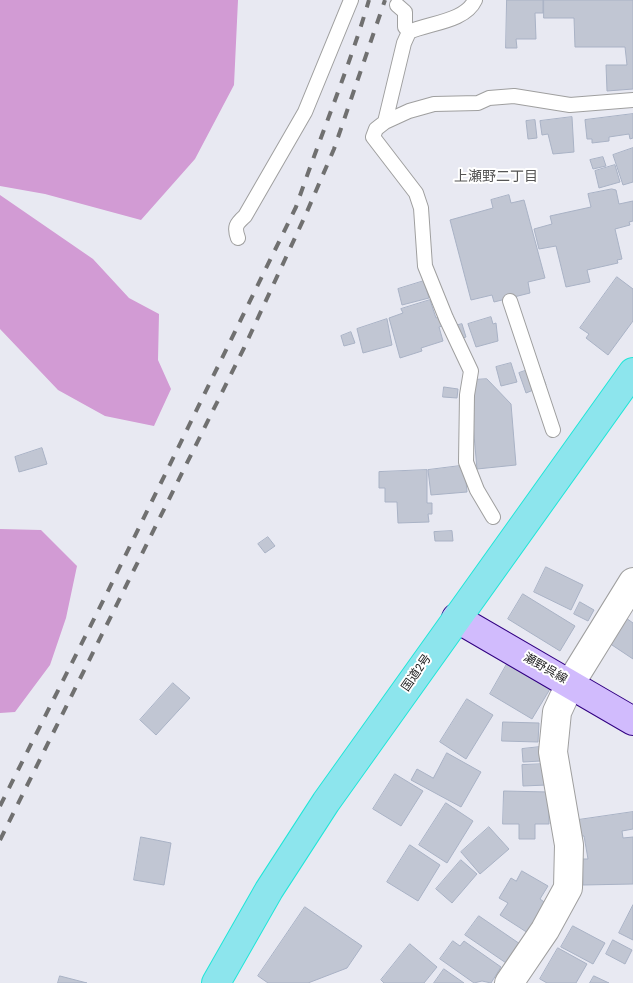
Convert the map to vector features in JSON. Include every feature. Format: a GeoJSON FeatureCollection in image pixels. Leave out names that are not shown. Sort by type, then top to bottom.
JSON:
{"type":"FeatureCollection","features":[{"type":"Feature","properties":{"kind":"highway","name":"国道2号"},"geometry":{"type":"LineString","coordinates":[[216,983],[269,890],[298,844],[456,618],[633,372]]}},
{"type":"Feature","properties":{"kind":"main road","name":"瀬野呉線"},"geometry":{"type":"LineString","coordinates":[[456,618],[633,721]]}},
{"type":"Feature","properties":{"kind":"street"},"geometry":{"type":"LineString","coordinates":[[509,983],[545,930],[568,888],[570,845],[553,752],[557,712],[570,684],[633,582]]}},
{"type":"Feature","properties":{"kind":"lane"},"geometry":{"type":"LineString","coordinates":[[238,238],[235,229],[236,223],[245,216],[305,112],[351,0]]}},
{"type":"Feature","properties":{"kind":"lane"},"geometry":{"type":"LineString","coordinates":[[385,122],[404,43],[409,32],[454,18],[473,5],[475,0]]}},
{"type":"Feature","properties":{"kind":"lane"},"geometry":{"type":"LineString","coordinates":[[397,5],[405,12],[406,27],[409,32]]}},
{"type":"Feature","properties":{"kind":"lane"},"geometry":{"type":"LineString","coordinates":[[493,517],[477,490],[466,462],[467,395],[471,371],[424,266],[421,208],[416,193],[373,137],[376,129],[385,122],[409,111],[434,104],[478,103],[490,98],[514,96],[570,105],[633,100]]}},
{"type":"Feature","properties":{"kind":"lane"},"geometry":{"type":"LineString","coordinates":[[510,301],[553,430]]}},
{"type":"Feature","properties":{"kind":"shaded area"},"geometry":{"type":"Polygon","coordinates":[[[0,0],[238,0],[234,85],[195,159],[141,220],[45,194],[0,186],[0,0]]]}},
{"type":"Feature","properties":{"kind":"shaded area"},"geometry":{"type":"Polygon","coordinates":[[[0,195],[93,259],[129,298],[159,314],[158,360],[171,389],[154,426],[105,416],[58,390],[0,329],[0,195]]]}},
{"type":"Feature","properties":{"kind":"shaded area"},"geometry":{"type":"Polygon","coordinates":[[[0,529],[41,530],[77,566],[66,618],[50,665],[15,712],[0,713],[0,529]]]}},
{"type":"Feature","properties":{"kind":"building"},"geometry":{"type":"Polygon","coordinates":[[[507,0],[543,0],[543,13],[535,13],[536,39],[516,39],[517,48],[506,48],[507,0]]]}},
{"type":"Feature","properties":{"kind":"building"},"geometry":{"type":"Polygon","coordinates":[[[544,0],[633,0],[633,89],[607,91],[606,65],[627,65],[625,47],[575,47],[574,18],[544,18],[544,0]]]}},
{"type":"Feature","properties":{"kind":"building"},"geometry":{"type":"Polygon","coordinates":[[[633,114],[633,138],[630,139],[629,134],[609,137],[609,141],[592,143],[592,139],[587,139],[585,120],[633,114]]]}},
{"type":"Feature","properties":{"kind":"building"},"geometry":{"type":"Polygon","coordinates":[[[572,117],[574,152],[553,154],[548,134],[542,135],[540,121],[572,117]]]}},
{"type":"Feature","properties":{"kind":"building"},"geometry":{"type":"Polygon","coordinates":[[[535,120],[537,138],[528,139],[526,121],[535,120]]]}},
{"type":"Feature","properties":{"kind":"building"},"geometry":{"type":"Polygon","coordinates":[[[633,148],[633,182],[623,185],[613,155],[633,148]]]}},
{"type":"Feature","properties":{"kind":"building"},"geometry":{"type":"Polygon","coordinates":[[[603,157],[606,166],[593,169],[590,160],[603,157]]]}},
{"type":"Feature","properties":{"kind":"building"},"geometry":{"type":"Polygon","coordinates":[[[615,165],[620,182],[599,188],[595,171],[615,165]]]}},
{"type":"Feature","properties":{"kind":"building"},"geometry":{"type":"Polygon","coordinates":[[[612,189],[616,190],[619,204],[633,201],[633,221],[629,222],[630,225],[615,229],[622,259],[617,260],[618,263],[587,270],[590,282],[566,287],[556,246],[539,249],[534,229],[552,224],[550,216],[591,207],[588,194],[612,189]]]}},
{"type":"Feature","properties":{"kind":"building"},"geometry":{"type":"Polygon","coordinates":[[[509,195],[511,203],[524,200],[545,278],[528,282],[530,293],[494,302],[492,295],[471,300],[450,220],[493,208],[491,200],[509,195]]]}},
{"type":"Feature","properties":{"kind":"building"},"geometry":{"type":"Polygon","coordinates":[[[617,277],[633,289],[633,321],[608,355],[586,338],[589,334],[580,328],[617,277]]]}},
{"type":"Feature","properties":{"kind":"building"},"geometry":{"type":"Polygon","coordinates":[[[424,281],[429,298],[402,305],[398,289],[424,281]]]}},
{"type":"Feature","properties":{"kind":"building"},"geometry":{"type":"Polygon","coordinates":[[[430,300],[436,318],[439,317],[442,326],[439,327],[443,341],[421,348],[422,351],[400,358],[389,318],[403,313],[401,309],[430,300]]]}},
{"type":"Feature","properties":{"kind":"building"},"geometry":{"type":"Polygon","coordinates":[[[491,317],[493,324],[496,323],[498,341],[476,347],[468,324],[491,317]]]}},
{"type":"Feature","properties":{"kind":"building"},"geometry":{"type":"Polygon","coordinates":[[[387,319],[392,345],[363,353],[357,329],[387,319]]]}},
{"type":"Feature","properties":{"kind":"building"},"geometry":{"type":"Polygon","coordinates":[[[462,324],[466,337],[460,339],[455,326],[462,324]]]}},
{"type":"Feature","properties":{"kind":"building"},"geometry":{"type":"Polygon","coordinates":[[[351,332],[355,343],[344,346],[341,336],[351,332]]]}},
{"type":"Feature","properties":{"kind":"building"},"geometry":{"type":"Polygon","coordinates":[[[511,363],[517,382],[501,386],[496,367],[511,363]]]}},
{"type":"Feature","properties":{"kind":"building"},"geometry":{"type":"Polygon","coordinates":[[[539,366],[546,385],[526,393],[519,373],[539,366]]]}},
{"type":"Feature","properties":{"kind":"building"},"geometry":{"type":"Polygon","coordinates":[[[487,379],[511,404],[516,465],[477,469],[470,390],[473,380],[487,379]]]}},
{"type":"Feature","properties":{"kind":"building"},"geometry":{"type":"Polygon","coordinates":[[[444,387],[458,389],[457,398],[443,397],[444,387]]]}},
{"type":"Feature","properties":{"kind":"building"},"geometry":{"type":"Polygon","coordinates":[[[42,448],[47,464],[19,472],[15,457],[42,448]]]}},
{"type":"Feature","properties":{"kind":"building"},"geometry":{"type":"Polygon","coordinates":[[[460,466],[460,468],[465,468],[467,492],[431,495],[428,470],[460,466]]]}},
{"type":"Feature","properties":{"kind":"building"},"geometry":{"type":"Polygon","coordinates":[[[427,470],[427,503],[432,503],[432,514],[428,514],[429,522],[398,523],[397,502],[385,502],[385,488],[379,488],[379,472],[427,470]]]}},
{"type":"Feature","properties":{"kind":"building"},"geometry":{"type":"Polygon","coordinates":[[[452,531],[453,541],[435,541],[434,532],[452,531]]]}},
{"type":"Feature","properties":{"kind":"building"},"geometry":{"type":"Polygon","coordinates":[[[268,537],[275,546],[265,553],[258,544],[268,537]]]}},
{"type":"Feature","properties":{"kind":"building"},"geometry":{"type":"Polygon","coordinates":[[[546,567],[583,585],[571,610],[534,592],[546,567]]]}},
{"type":"Feature","properties":{"kind":"building"},"geometry":{"type":"Polygon","coordinates":[[[523,594],[575,626],[560,651],[508,619],[523,594]]]}},
{"type":"Feature","properties":{"kind":"building"},"geometry":{"type":"Polygon","coordinates":[[[580,602],[594,610],[588,621],[574,614],[580,602]]]}},
{"type":"Feature","properties":{"kind":"building"},"geometry":{"type":"Polygon","coordinates":[[[626,618],[633,623],[633,659],[609,643],[626,618]]]}},
{"type":"Feature","properties":{"kind":"building"},"geometry":{"type":"Polygon","coordinates":[[[507,664],[550,689],[532,719],[490,694],[507,664]]]}},
{"type":"Feature","properties":{"kind":"building"},"geometry":{"type":"Polygon","coordinates":[[[173,683],[190,698],[156,735],[140,720],[173,683]]]}},
{"type":"Feature","properties":{"kind":"building"},"geometry":{"type":"Polygon","coordinates":[[[467,699],[493,715],[466,759],[440,742],[467,699]]]}},
{"type":"Feature","properties":{"kind":"building"},"geometry":{"type":"Polygon","coordinates":[[[503,722],[539,723],[538,742],[502,741],[503,722]]]}},
{"type":"Feature","properties":{"kind":"building"},"geometry":{"type":"Polygon","coordinates":[[[540,747],[541,761],[523,762],[522,749],[540,747]]]}},
{"type":"Feature","properties":{"kind":"building"},"geometry":{"type":"Polygon","coordinates":[[[447,753],[481,772],[461,807],[411,780],[417,769],[433,778],[447,753]]]}},
{"type":"Feature","properties":{"kind":"building"},"geometry":{"type":"Polygon","coordinates":[[[547,764],[547,785],[523,786],[522,765],[547,764]]]}},
{"type":"Feature","properties":{"kind":"building"},"geometry":{"type":"Polygon","coordinates":[[[395,774],[423,791],[401,826],[373,809],[395,774]]]}},
{"type":"Feature","properties":{"kind":"building"},"geometry":{"type":"Polygon","coordinates":[[[504,791],[549,792],[549,824],[535,824],[535,839],[519,839],[519,824],[503,824],[504,791]]]}},
{"type":"Feature","properties":{"kind":"building"},"geometry":{"type":"Polygon","coordinates":[[[446,803],[473,821],[447,863],[419,845],[446,803]]]}},
{"type":"Feature","properties":{"kind":"building"},"geometry":{"type":"Polygon","coordinates":[[[633,812],[633,829],[622,831],[623,838],[633,837],[633,884],[583,885],[582,859],[588,859],[584,836],[580,836],[578,820],[633,812]]]}},
{"type":"Feature","properties":{"kind":"building"},"geometry":{"type":"Polygon","coordinates":[[[489,827],[509,849],[480,874],[461,852],[489,827]]]}},
{"type":"Feature","properties":{"kind":"building"},"geometry":{"type":"Polygon","coordinates":[[[141,837],[171,843],[164,885],[134,880],[141,837]]]}},
{"type":"Feature","properties":{"kind":"building"},"geometry":{"type":"Polygon","coordinates":[[[410,845],[440,865],[418,901],[387,882],[410,845]]]}},
{"type":"Feature","properties":{"kind":"building"},"geometry":{"type":"Polygon","coordinates":[[[461,860],[477,874],[452,903],[436,889],[461,860]]]}},
{"type":"Feature","properties":{"kind":"building"},"geometry":{"type":"Polygon","coordinates":[[[522,871],[548,886],[540,899],[547,904],[528,933],[500,915],[508,903],[499,898],[511,878],[516,881],[522,871]]]}},
{"type":"Feature","properties":{"kind":"building"},"geometry":{"type":"Polygon","coordinates":[[[633,905],[633,940],[619,933],[633,905]]]}},
{"type":"Feature","properties":{"kind":"building"},"geometry":{"type":"Polygon","coordinates":[[[305,907],[362,946],[347,968],[308,983],[268,983],[258,976],[305,907]]]}},
{"type":"Feature","properties":{"kind":"building"},"geometry":{"type":"Polygon","coordinates":[[[479,916],[523,946],[509,965],[465,935],[479,916]]]}},
{"type":"Feature","properties":{"kind":"building"},"geometry":{"type":"Polygon","coordinates":[[[573,926],[605,943],[593,964],[561,947],[573,926]]]}},
{"type":"Feature","properties":{"kind":"building"},"geometry":{"type":"Polygon","coordinates":[[[613,940],[632,950],[625,964],[606,954],[613,940]]]}},
{"type":"Feature","properties":{"kind":"building"},"geometry":{"type":"Polygon","coordinates":[[[453,941],[460,946],[464,941],[501,967],[491,983],[482,981],[474,983],[440,959],[453,941]]]}},
{"type":"Feature","properties":{"kind":"building"},"geometry":{"type":"Polygon","coordinates":[[[410,944],[437,967],[424,983],[384,983],[381,980],[410,944]]]}},
{"type":"Feature","properties":{"kind":"building"},"geometry":{"type":"Polygon","coordinates":[[[558,948],[587,964],[576,983],[547,983],[540,979],[558,948]]]}},
{"type":"Feature","properties":{"kind":"building"},"geometry":{"type":"Polygon","coordinates":[[[444,969],[464,983],[434,983],[444,969]]]}},
{"type":"Feature","properties":{"kind":"building"},"geometry":{"type":"Polygon","coordinates":[[[60,976],[87,983],[58,983],[60,976]]]}},
{"type":"Feature","properties":{"kind":"building"},"geometry":{"type":"Polygon","coordinates":[[[594,976],[609,983],[590,983],[594,976]]]}},
{"type":"Feature","properties":{"kind":"railway"},"geometry":{"type":"LineString","coordinates":[[0,806],[106,595],[296,207],[369,0]]}},
{"type":"Feature","properties":{"kind":"railway"},"geometry":{"type":"LineString","coordinates":[[0,840],[244,348],[306,214],[334,149],[385,0]]}},
{"type":"Feature","properties":{"kind":"district","name":"上瀬野二丁目"},"geometry":{"type":"Point","coordinates":[496,177]}}]}
